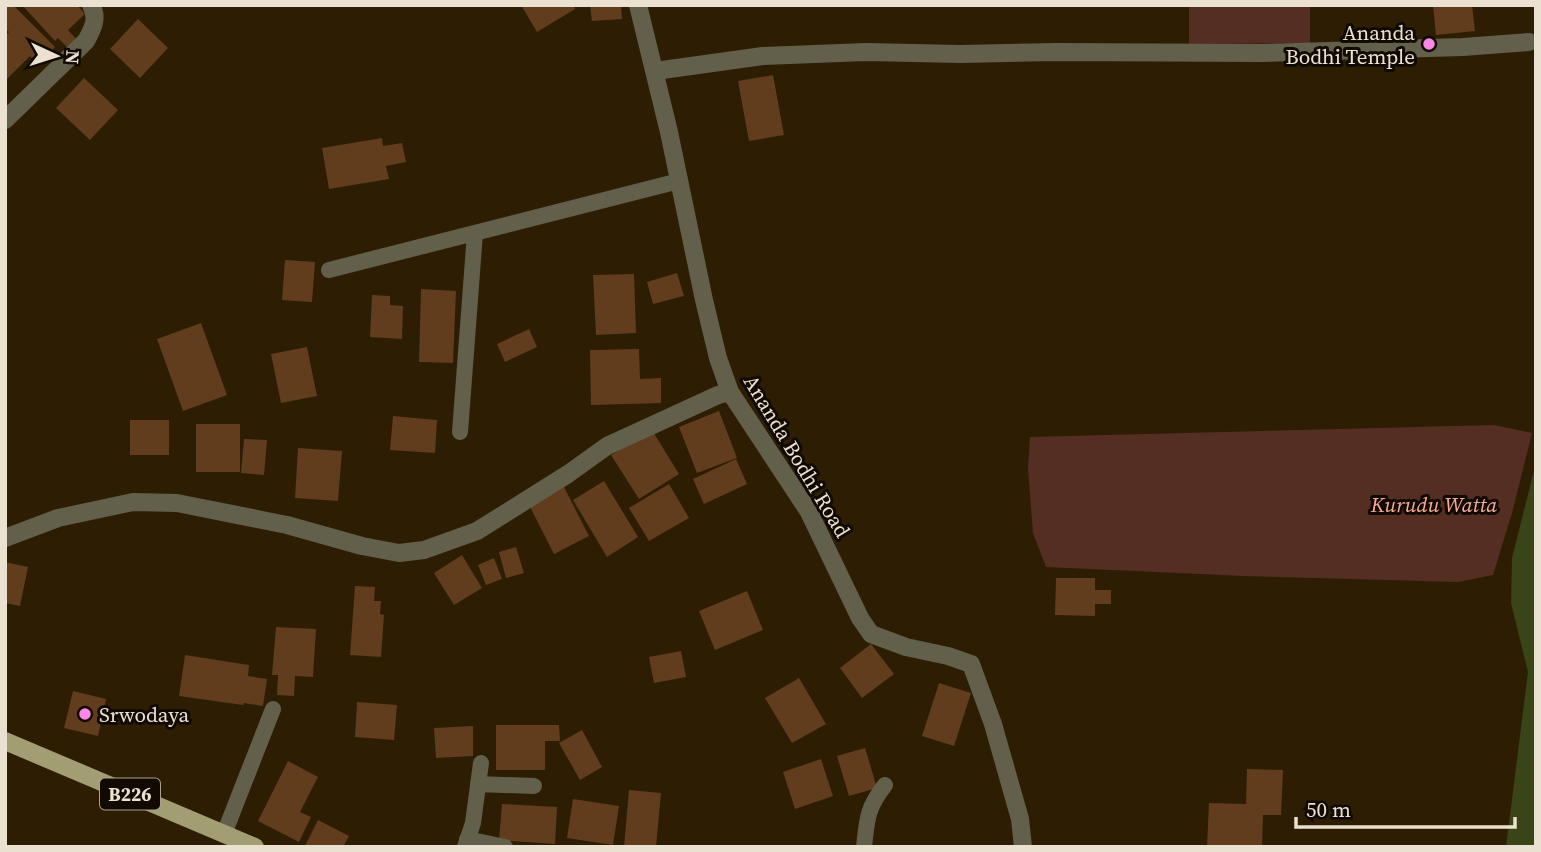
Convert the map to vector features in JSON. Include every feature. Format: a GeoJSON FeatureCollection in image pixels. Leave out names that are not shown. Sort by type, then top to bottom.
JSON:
{"type":"FeatureCollection","features":[{"type":"Feature","properties":{"kind":"main road","name":"B226"},"geometry":{"type":"LineString","coordinates":[[5,741],[255,847]]}},
{"type":"Feature","properties":{"kind":"street"},"geometry":{"type":"LineString","coordinates":[[5,120],[86,41],[95,19],[91,5]]}},
{"type":"Feature","properties":{"kind":"street","name":"Ananda Bodhi Road"},"geometry":{"type":"LineString","coordinates":[[638,5],[704,300],[718,358],[730,392],[808,512],[860,618],[871,634],[906,647],[971,664],[993,724],[1020,820],[1023,847]]}},
{"type":"Feature","properties":{"kind":"street"},"geometry":{"type":"LineString","coordinates":[[654,71],[763,56],[866,52],[1260,53],[1464,47],[1529,42]]}},
{"type":"Feature","properties":{"kind":"street"},"geometry":{"type":"LineString","coordinates":[[5,538],[58,518],[134,502],[177,503],[287,525],[362,546],[399,553],[424,550],[477,531],[607,446],[730,392]]}},
{"type":"Feature","properties":{"kind":"lane"},"geometry":{"type":"LineString","coordinates":[[329,270],[679,181]]}},
{"type":"Feature","properties":{"kind":"lane"},"geometry":{"type":"LineString","coordinates":[[460,432],[475,233]]}},
{"type":"Feature","properties":{"kind":"lane"},"geometry":{"type":"LineString","coordinates":[[224,834],[273,709]]}},
{"type":"Feature","properties":{"kind":"lane"},"geometry":{"type":"LineString","coordinates":[[481,763],[473,823],[466,843],[505,847]]}},
{"type":"Feature","properties":{"kind":"lane"},"geometry":{"type":"LineString","coordinates":[[478,785],[534,786]]}},
{"type":"Feature","properties":{"kind":"lane"},"geometry":{"type":"LineString","coordinates":[[864,847],[867,818],[874,799],[886,785]]}},
{"type":"Feature","properties":{"kind":"green space"},"geometry":{"type":"Polygon","coordinates":[[[1189,5],[1310,5],[1310,43],[1189,44],[1189,5]]]}},
{"type":"Feature","properties":{"kind":"green space","name":"Kurudu Watta"},"geometry":{"type":"Polygon","coordinates":[[[1494,425],[1532,433],[1493,575],[1458,582],[1046,567],[1033,533],[1028,468],[1030,437],[1494,425]]]}},
{"type":"Feature","properties":{"kind":"shaded area"},"geometry":{"type":"Polygon","coordinates":[[[1536,463],[1536,847],[1506,847],[1528,672],[1511,603],[1512,558],[1536,463]]]}},
{"type":"Feature","properties":{"kind":"building"},"geometry":{"type":"Polygon","coordinates":[[[13,5],[55,47],[38,65],[30,56],[5,81],[5,36],[9,32],[5,29],[5,8],[13,5]]]}},
{"type":"Feature","properties":{"kind":"building"},"geometry":{"type":"Polygon","coordinates":[[[22,5],[77,5],[85,14],[68,30],[77,40],[69,49],[58,38],[55,41],[22,5]]]}},
{"type":"Feature","properties":{"kind":"building"},"geometry":{"type":"Polygon","coordinates":[[[521,5],[573,5],[575,9],[537,32],[521,5]]]}},
{"type":"Feature","properties":{"kind":"building"},"geometry":{"type":"Polygon","coordinates":[[[590,5],[621,5],[622,19],[592,21],[590,5]]]}},
{"type":"Feature","properties":{"kind":"building"},"geometry":{"type":"Polygon","coordinates":[[[1433,5],[1472,5],[1475,31],[1436,35],[1433,5]]]}},
{"type":"Feature","properties":{"kind":"building"},"geometry":{"type":"Polygon","coordinates":[[[138,19],[168,48],[140,78],[110,49],[138,19]]]}},
{"type":"Feature","properties":{"kind":"building"},"geometry":{"type":"Polygon","coordinates":[[[773,75],[784,135],[749,141],[738,81],[773,75]]]}},
{"type":"Feature","properties":{"kind":"building"},"geometry":{"type":"Polygon","coordinates":[[[84,78],[118,110],[90,140],[56,108],[84,78]]]}},
{"type":"Feature","properties":{"kind":"building"},"geometry":{"type":"Polygon","coordinates":[[[382,138],[383,146],[402,143],[406,162],[386,166],[389,179],[329,189],[322,148],[382,138]]]}},
{"type":"Feature","properties":{"kind":"building"},"geometry":{"type":"Polygon","coordinates":[[[285,260],[315,262],[312,302],[282,300],[285,260]]]}},
{"type":"Feature","properties":{"kind":"building"},"geometry":{"type":"Polygon","coordinates":[[[677,273],[684,296],[653,304],[647,282],[677,273]]]}},
{"type":"Feature","properties":{"kind":"building"},"geometry":{"type":"Polygon","coordinates":[[[634,274],[636,333],[596,335],[593,275],[634,274]]]}},
{"type":"Feature","properties":{"kind":"building"},"geometry":{"type":"Polygon","coordinates":[[[421,289],[456,291],[453,363],[419,362],[421,289]]]}},
{"type":"Feature","properties":{"kind":"building"},"geometry":{"type":"Polygon","coordinates":[[[372,295],[390,296],[390,305],[403,306],[402,339],[370,337],[372,295]]]}},
{"type":"Feature","properties":{"kind":"building"},"geometry":{"type":"Polygon","coordinates":[[[201,323],[227,395],[183,411],[157,339],[201,323]]]}},
{"type":"Feature","properties":{"kind":"building"},"geometry":{"type":"Polygon","coordinates":[[[529,329],[537,347],[505,362],[497,344],[529,329]]]}},
{"type":"Feature","properties":{"kind":"building"},"geometry":{"type":"Polygon","coordinates":[[[307,347],[317,396],[281,403],[271,354],[307,347]]]}},
{"type":"Feature","properties":{"kind":"building"},"geometry":{"type":"Polygon","coordinates":[[[639,349],[640,379],[661,378],[661,403],[591,405],[590,350],[639,349]]]}},
{"type":"Feature","properties":{"kind":"building"},"geometry":{"type":"Polygon","coordinates":[[[719,411],[737,458],[697,473],[679,427],[719,411]]]}},
{"type":"Feature","properties":{"kind":"building"},"geometry":{"type":"Polygon","coordinates":[[[393,416],[437,420],[435,453],[390,450],[393,416]]]}},
{"type":"Feature","properties":{"kind":"building"},"geometry":{"type":"Polygon","coordinates":[[[130,420],[169,420],[169,455],[130,455],[130,420]]]}},
{"type":"Feature","properties":{"kind":"building"},"geometry":{"type":"Polygon","coordinates":[[[196,424],[240,424],[240,472],[196,472],[196,424]]]}},
{"type":"Feature","properties":{"kind":"building"},"geometry":{"type":"Polygon","coordinates":[[[652,430],[679,474],[639,499],[611,455],[652,430]]]}},
{"type":"Feature","properties":{"kind":"building"},"geometry":{"type":"Polygon","coordinates":[[[244,439],[267,440],[264,475],[241,473],[244,439]]]}},
{"type":"Feature","properties":{"kind":"building"},"geometry":{"type":"Polygon","coordinates":[[[298,448],[342,451],[338,501],[295,498],[298,448]]]}},
{"type":"Feature","properties":{"kind":"building"},"geometry":{"type":"Polygon","coordinates":[[[736,459],[747,484],[704,504],[693,479],[736,459]]]}},
{"type":"Feature","properties":{"kind":"building"},"geometry":{"type":"Polygon","coordinates":[[[604,481],[638,537],[607,557],[573,500],[604,481]]]}},
{"type":"Feature","properties":{"kind":"building"},"geometry":{"type":"Polygon","coordinates":[[[669,484],[689,518],[649,541],[629,508],[669,484]]]}},
{"type":"Feature","properties":{"kind":"building"},"geometry":{"type":"Polygon","coordinates":[[[564,487],[589,536],[554,554],[529,505],[564,487]]]}},
{"type":"Feature","properties":{"kind":"building"},"geometry":{"type":"Polygon","coordinates":[[[516,547],[524,573],[506,578],[499,552],[516,547]]]}},
{"type":"Feature","properties":{"kind":"building"},"geometry":{"type":"Polygon","coordinates":[[[462,555],[482,588],[454,605],[434,573],[462,555]]]}},
{"type":"Feature","properties":{"kind":"building"},"geometry":{"type":"Polygon","coordinates":[[[494,558],[502,579],[486,585],[478,565],[494,558]]]}},
{"type":"Feature","properties":{"kind":"building"},"geometry":{"type":"Polygon","coordinates":[[[5,562],[28,567],[20,606],[5,603],[5,562]]]}},
{"type":"Feature","properties":{"kind":"building"},"geometry":{"type":"Polygon","coordinates":[[[1056,578],[1095,578],[1095,590],[1111,590],[1111,604],[1095,604],[1095,616],[1055,615],[1056,578]]]}},
{"type":"Feature","properties":{"kind":"building"},"geometry":{"type":"Polygon","coordinates":[[[355,586],[375,587],[374,601],[381,601],[380,614],[384,615],[381,657],[350,655],[355,586]]]}},
{"type":"Feature","properties":{"kind":"building"},"geometry":{"type":"Polygon","coordinates":[[[747,591],[763,630],[715,650],[699,611],[747,591]]]}},
{"type":"Feature","properties":{"kind":"building"},"geometry":{"type":"Polygon","coordinates":[[[276,627],[316,629],[313,677],[295,676],[294,696],[277,695],[278,675],[272,675],[276,627]]]}},
{"type":"Feature","properties":{"kind":"building"},"geometry":{"type":"Polygon","coordinates":[[[871,644],[894,674],[862,698],[840,668],[871,644]]]}},
{"type":"Feature","properties":{"kind":"building"},"geometry":{"type":"Polygon","coordinates":[[[681,651],[686,677],[654,683],[649,657],[681,651]]]}},
{"type":"Feature","properties":{"kind":"building"},"geometry":{"type":"Polygon","coordinates":[[[185,655],[249,665],[248,676],[267,679],[263,706],[179,696],[185,655]]]}},
{"type":"Feature","properties":{"kind":"building"},"geometry":{"type":"Polygon","coordinates":[[[799,678],[826,724],[792,743],[765,698],[799,678]]]}},
{"type":"Feature","properties":{"kind":"building"},"geometry":{"type":"Polygon","coordinates":[[[939,683],[971,693],[954,746],[922,736],[939,683]]]}},
{"type":"Feature","properties":{"kind":"building","name":"Srwodaya"},"geometry":{"type":"Polygon","coordinates":[[[73,691],[106,699],[98,736],[64,728],[73,691]]]}},
{"type":"Feature","properties":{"kind":"building"},"geometry":{"type":"Polygon","coordinates":[[[357,702],[397,705],[394,740],[355,737],[357,702]]]}},
{"type":"Feature","properties":{"kind":"building"},"geometry":{"type":"Polygon","coordinates":[[[496,725],[559,725],[560,741],[545,741],[545,770],[496,770],[496,725]]]}},
{"type":"Feature","properties":{"kind":"building"},"geometry":{"type":"Polygon","coordinates":[[[473,726],[473,756],[436,758],[434,728],[473,726]]]}},
{"type":"Feature","properties":{"kind":"building"},"geometry":{"type":"Polygon","coordinates":[[[582,730],[602,767],[580,780],[559,743],[582,730]]]}},
{"type":"Feature","properties":{"kind":"building"},"geometry":{"type":"Polygon","coordinates":[[[865,748],[877,788],[849,796],[837,756],[865,748]]]}},
{"type":"Feature","properties":{"kind":"building"},"geometry":{"type":"Polygon","coordinates":[[[821,759],[833,796],[795,809],[783,772],[821,759]]]}},
{"type":"Feature","properties":{"kind":"building"},"geometry":{"type":"Polygon","coordinates":[[[288,761],[318,777],[300,812],[311,817],[299,842],[258,821],[288,761]]]}},
{"type":"Feature","properties":{"kind":"building"},"geometry":{"type":"Polygon","coordinates":[[[1247,769],[1283,770],[1281,815],[1263,815],[1262,847],[1207,847],[1209,803],[1246,804],[1247,769]]]}},
{"type":"Feature","properties":{"kind":"building"},"geometry":{"type":"Polygon","coordinates":[[[629,790],[661,793],[656,847],[624,847],[629,790]]]}},
{"type":"Feature","properties":{"kind":"building"},"geometry":{"type":"Polygon","coordinates":[[[573,799],[619,806],[613,845],[567,838],[573,799]]]}},
{"type":"Feature","properties":{"kind":"building"},"geometry":{"type":"Polygon","coordinates":[[[502,804],[557,807],[555,844],[499,840],[502,804]]]}},
{"type":"Feature","properties":{"kind":"building"},"geometry":{"type":"Polygon","coordinates":[[[318,820],[349,836],[343,847],[305,846],[318,820]]]}},
{"type":"Feature","properties":{"kind":"place","name":"Ananda Bodhi Temple"},"geometry":{"type":"Point","coordinates":[1429,44]}},
{"type":"Feature","properties":{"kind":"place","name":"Srwodaya"},"geometry":{"type":"Point","coordinates":[85,714]}}]}
